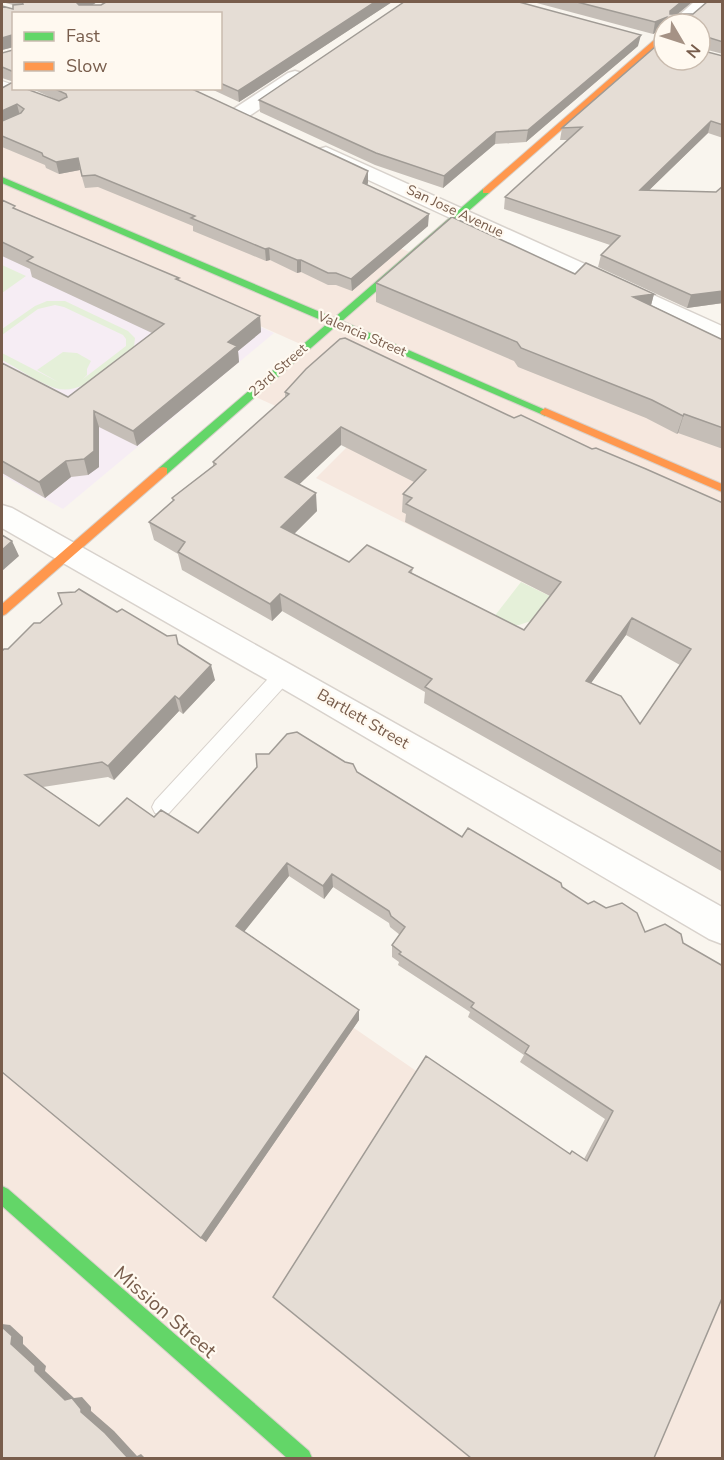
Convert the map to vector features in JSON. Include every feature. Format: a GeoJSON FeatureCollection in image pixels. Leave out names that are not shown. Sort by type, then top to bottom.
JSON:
{"type":"FeatureCollection","features":[{"type":"Feature","properties":{"kind":"street"},"geometry":{"type":"LineString","coordinates":[[692,12],[704,2]]}},
{"type":"Feature","properties":{"kind":"street","name":"23rd Street"},"geometry":{"type":"LineString","coordinates":[[2,611],[652,42]]}},
{"type":"Feature","properties":{"kind":"street"},"geometry":{"type":"LineString","coordinates":[[239,114],[308,68]]}},
{"type":"Feature","properties":{"kind":"street"},"geometry":{"type":"LineString","coordinates":[[218,104],[261,124]]}},
{"type":"Feature","properties":{"kind":"street","name":"San Jose Avenue"},"geometry":{"type":"LineString","coordinates":[[305,144],[723,335]]}},
{"type":"Feature","properties":{"kind":"street","name":"Valencia Street"},"geometry":{"type":"LineString","coordinates":[[2,180],[723,488]]}},
{"type":"Feature","properties":{"kind":"street","name":"Bartlett Street"},"geometry":{"type":"LineString","coordinates":[[2,514],[723,927]]}},
{"type":"Feature","properties":{"kind":"street","name":"Mission Street"},"geometry":{"type":"LineString","coordinates":[[2,1195],[302,1458]]}},
{"type":"Feature","properties":{"kind":"lane"},"geometry":{"type":"LineString","coordinates":[[17,90],[42,100]]}},
{"type":"Feature","properties":{"kind":"lane"},"geometry":{"type":"LineString","coordinates":[[162,807],[284,674]]}},
{"type":"Feature","properties":{"kind":"shaded area"},"geometry":{"type":"Polygon","coordinates":[[[2,85],[412,253],[459,213],[722,335],[722,525],[568,605],[316,478],[353,441],[251,395],[307,347],[2,210],[2,85]]]}},
{"type":"Feature","properties":{"kind":"shaded area"},"geometry":{"type":"Polygon","coordinates":[[[2,210],[274,333],[63,509],[2,475],[2,210]]]}},
{"type":"Feature","properties":{"kind":"shaded area"},"geometry":{"type":"Polygon","coordinates":[[[2,785],[722,1282],[722,1458],[2,1458],[2,785]]]}},
{"type":"Feature","properties":{"kind":"green space"},"geometry":{"type":"Polygon","coordinates":[[[2,265],[26,276],[2,293],[2,265]]]}},
{"type":"Feature","properties":{"kind":"green space"},"geometry":{"type":"Polygon","coordinates":[[[47,301],[65,301],[128,331],[135,338],[134,347],[98,377],[77,388],[55,388],[35,379],[2,360],[2,353],[60,383],[37,370],[63,352],[77,353],[91,361],[87,375],[83,379],[126,346],[126,339],[123,335],[64,307],[55,305],[38,309],[2,335],[2,329],[35,306],[47,301]]]}},
{"type":"Feature","properties":{"kind":"green space"},"geometry":{"type":"Polygon","coordinates":[[[521,582],[568,605],[540,613],[531,621],[519,625],[510,625],[493,618],[521,582]]]}},
{"type":"Feature","properties":{"kind":"building"},"geometry":{"type":"Polygon","coordinates":[[[22,2],[76,2],[79,5],[101,5],[106,2],[375,2],[238,91],[222,84],[222,12],[12,12],[12,35],[2,38],[2,6],[13,9],[13,5],[23,4],[22,2]]]}},
{"type":"Feature","properties":{"kind":"building"},"geometry":{"type":"Polygon","coordinates":[[[404,2],[519,2],[641,35],[528,130],[496,132],[444,176],[376,153],[259,100],[404,2]]]}},
{"type":"Feature","properties":{"kind":"building"},"geometry":{"type":"Polygon","coordinates":[[[577,2],[681,2],[670,12],[652,12],[652,21],[577,2]]]}},
{"type":"Feature","properties":{"kind":"building"},"geometry":{"type":"Polygon","coordinates":[[[707,2],[723,2],[723,42],[712,39],[712,12],[695,12],[707,2]]]}},
{"type":"Feature","properties":{"kind":"building"},"geometry":{"type":"Polygon","coordinates":[[[12,50],[12,71],[2,67],[2,53],[12,50]]]}},
{"type":"Feature","properties":{"kind":"building"},"geometry":{"type":"Polygon","coordinates":[[[652,50],[652,72],[712,72],[712,53],[723,56],[723,125],[711,121],[640,190],[716,192],[723,186],[723,291],[691,295],[601,255],[620,236],[505,197],[582,127],[562,128],[652,50]]]}},
{"type":"Feature","properties":{"kind":"building"},"geometry":{"type":"Polygon","coordinates":[[[11,83],[12,90],[29,90],[59,101],[67,97],[66,94],[57,90],[194,90],[368,171],[363,183],[429,214],[351,279],[336,273],[328,273],[301,260],[269,248],[265,249],[191,218],[195,216],[95,175],[82,176],[78,158],[56,162],[43,156],[42,153],[2,136],[2,121],[21,113],[24,109],[17,104],[2,111],[2,88],[11,83]]]}},
{"type":"Feature","properties":{"kind":"building"},"geometry":{"type":"Polygon","coordinates":[[[2,200],[15,206],[13,208],[179,278],[176,279],[260,316],[228,342],[237,346],[133,431],[94,411],[94,451],[84,459],[66,461],[39,482],[2,461],[2,363],[68,397],[164,324],[27,261],[33,257],[2,242],[2,200]]]}},
{"type":"Feature","properties":{"kind":"building"},"geometry":{"type":"Polygon","coordinates":[[[452,217],[575,274],[586,263],[654,294],[633,297],[723,340],[723,428],[684,414],[683,416],[652,400],[521,348],[517,342],[376,283],[452,217]]]}},
{"type":"Feature","properties":{"kind":"building"},"geometry":{"type":"Polygon","coordinates":[[[345,338],[514,418],[521,415],[592,449],[596,448],[723,503],[723,853],[425,687],[432,679],[280,594],[270,604],[178,552],[185,542],[149,522],[174,500],[172,498],[216,464],[213,462],[289,394],[285,392],[306,369],[340,339],[345,338]],[[341,427],[285,477],[316,493],[281,527],[349,562],[367,545],[413,568],[409,572],[524,630],[561,582],[406,504],[412,498],[403,494],[426,470],[341,427]],[[632,618],[586,681],[621,696],[640,724],[691,649],[632,618]]]}},
{"type":"Feature","properties":{"kind":"building"},"geometry":{"type":"Polygon","coordinates":[[[2,535],[12,541],[2,550],[2,535]]]}},
{"type":"Feature","properties":{"kind":"building"},"geometry":{"type":"Polygon","coordinates":[[[79,589],[117,612],[122,609],[167,636],[176,635],[178,644],[211,665],[179,699],[175,696],[108,766],[102,762],[25,775],[99,826],[127,798],[154,817],[161,810],[198,833],[257,767],[256,754],[269,754],[287,734],[297,732],[345,762],[353,764],[357,772],[462,837],[468,828],[561,883],[562,887],[588,904],[594,901],[606,908],[622,903],[637,913],[645,932],[665,924],[681,934],[683,943],[723,966],[723,1296],[654,1458],[471,1458],[273,1297],[426,1056],[570,1154],[572,1151],[587,1161],[613,1111],[525,1053],[529,1046],[471,1007],[474,1003],[399,954],[401,952],[392,945],[405,927],[391,916],[389,911],[332,874],[323,886],[287,863],[236,926],[359,1010],[201,1238],[2,1072],[2,651],[8,649],[34,623],[40,623],[62,604],[58,593],[75,592],[79,589]]]}},
{"type":"Feature","properties":{"kind":"building"},"geometry":{"type":"Polygon","coordinates":[[[2,1327],[12,1336],[11,1344],[35,1366],[35,1371],[65,1400],[72,1398],[81,1412],[128,1458],[2,1458],[2,1327]]]}},
{"type":"Feature","properties":{"kind":"traffic: fast"},"geometry":{"type":"LineString","coordinates":[[2,180],[545,412]]}},
{"type":"Feature","properties":{"kind":"traffic: fast"},"geometry":{"type":"LineString","coordinates":[[163,471],[486,191]]}},
{"type":"Feature","properties":{"kind":"traffic: fast"},"geometry":{"type":"LineString","coordinates":[[2,1195],[302,1458]]}},
{"type":"Feature","properties":{"kind":"traffic: slow"},"geometry":{"type":"LineString","coordinates":[[486,191],[652,46]]}},
{"type":"Feature","properties":{"kind":"traffic: slow"},"geometry":{"type":"LineString","coordinates":[[545,412],[722,488]]}},
{"type":"Feature","properties":{"kind":"traffic: slow"},"geometry":{"type":"LineString","coordinates":[[2,611],[163,471]]}}]}
